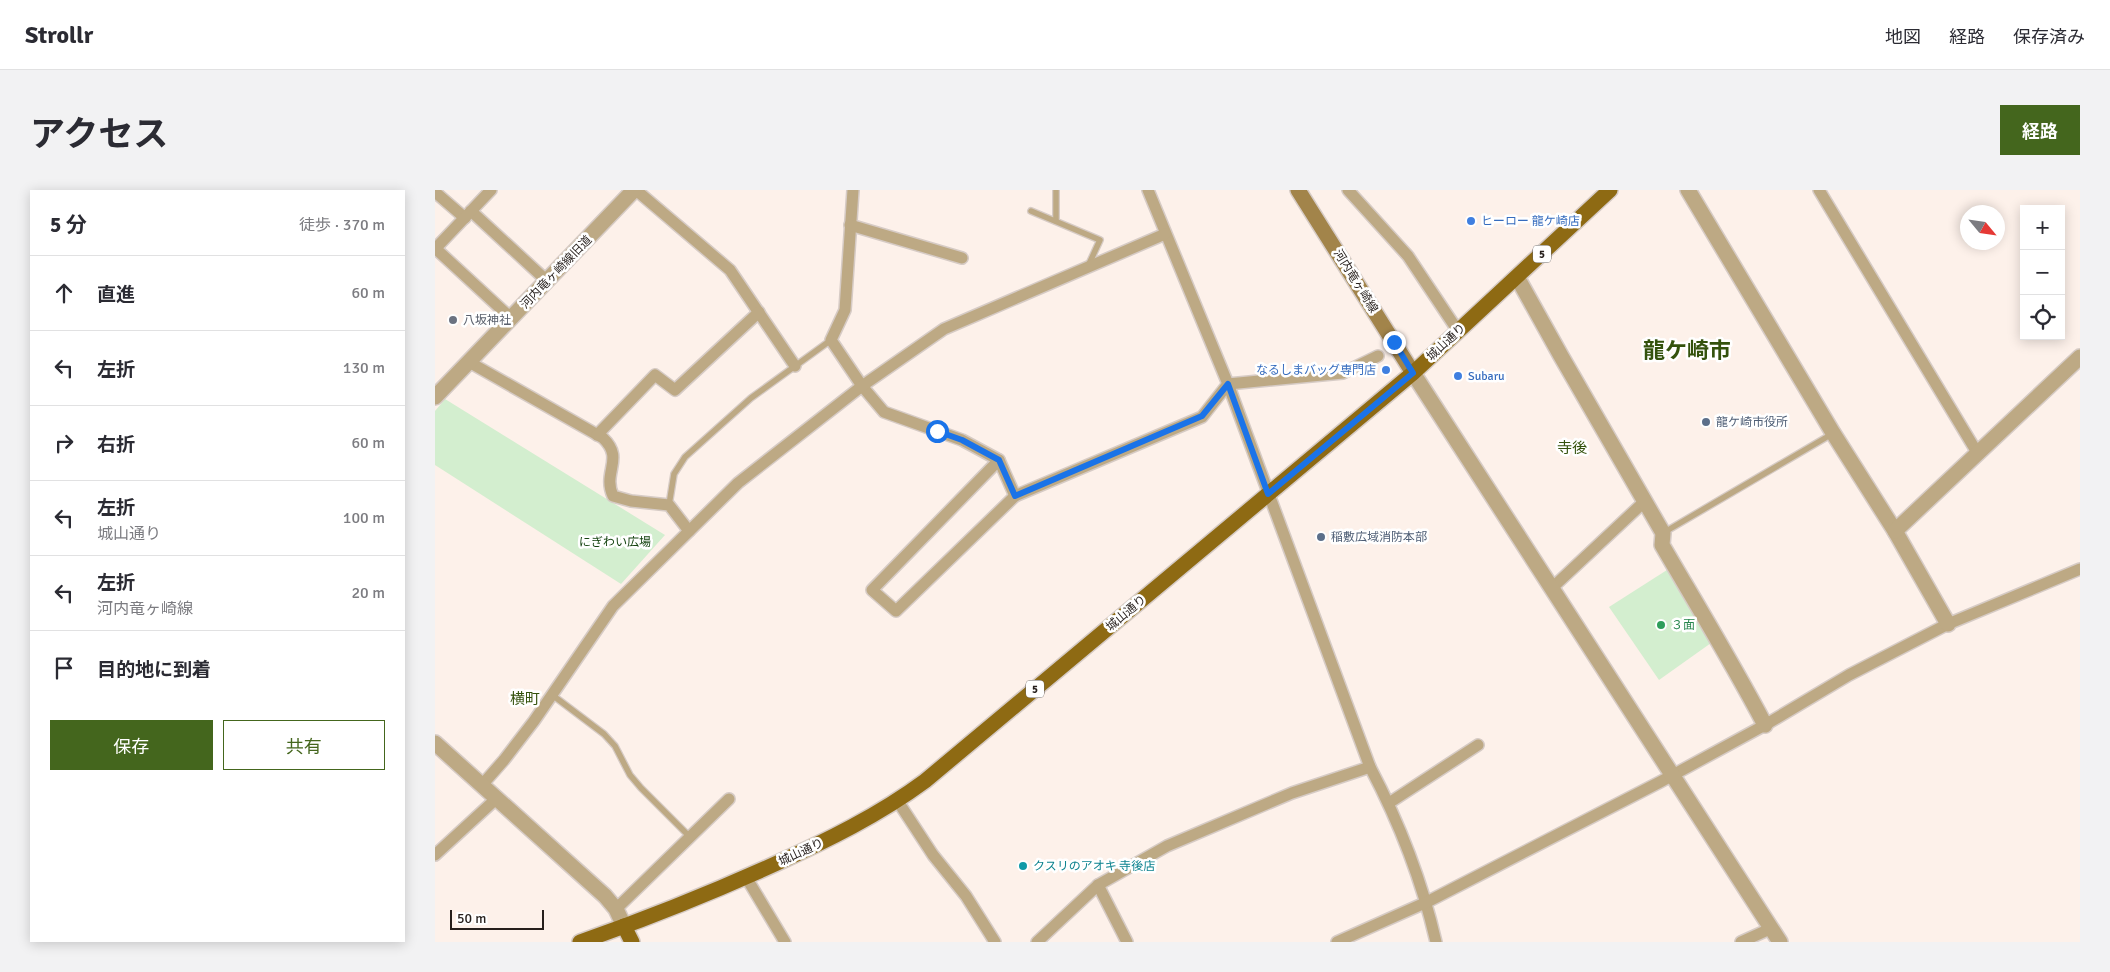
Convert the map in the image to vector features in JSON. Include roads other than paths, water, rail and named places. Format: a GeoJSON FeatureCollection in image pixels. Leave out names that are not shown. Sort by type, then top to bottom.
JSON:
{"type":"FeatureCollection","features":[{"type":"Feature","properties":{"kind":"main road","name":"河内竜ヶ崎線"},"geometry":{"type":"LineString","coordinates":[[1298,190],[1413,373]]}},
{"type":"Feature","properties":{"kind":"main road","name":"城山通り"},"geometry":{"type":"LineString","coordinates":[[580,942],[746,877],[831,838],[897,800],[935,774],[1413,373],[1610,190]]}},
{"type":"Feature","properties":{"kind":"main road"},"geometry":{"type":"LineString","coordinates":[[624,926],[632,942]]}},
{"type":"Feature","properties":{"kind":"street"},"geometry":{"type":"LineString","coordinates":[[491,190],[435,248],[512,318]]}},
{"type":"Feature","properties":{"kind":"street"},"geometry":{"type":"LineString","coordinates":[[635,190],[730,270],[795,366]]}},
{"type":"Feature","properties":{"kind":"street","name":"河内竜ヶ崎線旧道"},"geometry":{"type":"LineString","coordinates":[[435,397],[635,190]]}},
{"type":"Feature","properties":{"kind":"street"},"geometry":{"type":"LineString","coordinates":[[853,190],[845,310],[831,340],[862,386],[884,412],[962,440],[999,460],[1015,496]]}},
{"type":"Feature","properties":{"kind":"street"},"geometry":{"type":"LineString","coordinates":[[1148,190],[1228,384],[1370,767],[1389,803],[1427,902],[1436,942]]}},
{"type":"Feature","properties":{"kind":"street"},"geometry":{"type":"LineString","coordinates":[[1688,190],[1833,434],[1895,531],[1948,624]]}},
{"type":"Feature","properties":{"kind":"street"},"geometry":{"type":"LineString","coordinates":[[1819,190],[1978,454]]}},
{"type":"Feature","properties":{"kind":"street"},"geometry":{"type":"LineString","coordinates":[[435,192],[468,214],[547,281]]}},
{"type":"Feature","properties":{"kind":"street"},"geometry":{"type":"LineString","coordinates":[[1355,192],[1409,256],[1458,331]]}},
{"type":"Feature","properties":{"kind":"street"},"geometry":{"type":"LineString","coordinates":[[851,224],[962,258]]}},
{"type":"Feature","properties":{"kind":"street"},"geometry":{"type":"LineString","coordinates":[[482,785],[522,737],[613,606],[738,483],[862,386],[944,329],[1165,234]]}},
{"type":"Feature","properties":{"kind":"street"},"geometry":{"type":"LineString","coordinates":[[1517,277],[1663,533],[1662,545],[1741,678],[1765,725]]}},
{"type":"Feature","properties":{"kind":"street"},"geometry":{"type":"LineString","coordinates":[[597,435],[655,376],[675,390],[759,312]]}},
{"type":"Feature","properties":{"kind":"street"},"geometry":{"type":"LineString","coordinates":[[999,460],[873,590],[896,612],[1015,496],[1202,416],[1228,384],[1343,373],[1378,356]]}},
{"type":"Feature","properties":{"kind":"street"},"geometry":{"type":"LineString","coordinates":[[1895,531],[2080,357]]}},
{"type":"Feature","properties":{"kind":"street"},"geometry":{"type":"LineString","coordinates":[[469,362],[597,435],[611,445],[614,452],[609,486],[613,496],[631,501],[669,505],[689,532]]}},
{"type":"Feature","properties":{"kind":"street"},"geometry":{"type":"LineString","coordinates":[[1413,373],[1780,942]]}},
{"type":"Feature","properties":{"kind":"street"},"geometry":{"type":"LineString","coordinates":[[1552,588],[1645,501]]}},
{"type":"Feature","properties":{"kind":"street"},"geometry":{"type":"LineString","coordinates":[[1337,942],[1427,902],[1673,774],[1765,725],[1849,675],[1948,624],[2080,569]]}},
{"type":"Feature","properties":{"kind":"street"},"geometry":{"type":"LineString","coordinates":[[435,744],[588,880],[616,909],[624,926]]}},
{"type":"Feature","properties":{"kind":"street"},"geometry":{"type":"LineString","coordinates":[[1389,803],[1477,745]]}},
{"type":"Feature","properties":{"kind":"street"},"geometry":{"type":"LineString","coordinates":[[1037,942],[1099,885],[1167,846],[1292,793],[1370,767]]}},
{"type":"Feature","properties":{"kind":"street"},"geometry":{"type":"LineString","coordinates":[[435,855],[497,798]]}},
{"type":"Feature","properties":{"kind":"street"},"geometry":{"type":"LineString","coordinates":[[616,909],[729,799]]}},
{"type":"Feature","properties":{"kind":"street"},"geometry":{"type":"LineString","coordinates":[[897,800],[933,855],[966,896],[995,942]]}},
{"type":"Feature","properties":{"kind":"street"},"geometry":{"type":"LineString","coordinates":[[746,877],[785,942]]}},
{"type":"Feature","properties":{"kind":"street"},"geometry":{"type":"LineString","coordinates":[[1099,885],[1127,942]]}},
{"type":"Feature","properties":{"kind":"street"},"geometry":{"type":"LineString","coordinates":[[1741,942],[1771,928]]}},
{"type":"Feature","properties":{"kind":"lane"},"geometry":{"type":"LineString","coordinates":[[1056,190],[1056,222]]}},
{"type":"Feature","properties":{"kind":"lane"},"geometry":{"type":"LineString","coordinates":[[1031,211],[1100,240],[1089,266]]}},
{"type":"Feature","properties":{"kind":"lane"},"geometry":{"type":"LineString","coordinates":[[669,505],[674,474],[685,457],[751,398],[831,340]]}},
{"type":"Feature","properties":{"kind":"lane"},"geometry":{"type":"LineString","coordinates":[[1663,533],[1833,434]]}},
{"type":"Feature","properties":{"kind":"lane"},"geometry":{"type":"LineString","coordinates":[[551,694],[604,734],[615,746],[630,775],[689,836]]}},
{"type":"Feature","properties":{"kind":"place","name":"ヒーロー 龍ケ崎店"},"geometry":{"type":"Point","coordinates":[1471,221]}},
{"type":"Feature","properties":{"kind":"place","name":"八坂神社"},"geometry":{"type":"Point","coordinates":[453,320]}},
{"type":"Feature","properties":{"kind":"place","name":"なるしまバッグ専門店"},"geometry":{"type":"Point","coordinates":[1386,370]}},
{"type":"Feature","properties":{"kind":"place","name":"Subaru"},"geometry":{"type":"Point","coordinates":[1458,376]}},
{"type":"Feature","properties":{"kind":"place","name":"龍ケ崎市役所"},"geometry":{"type":"Point","coordinates":[1706,422]}},
{"type":"Feature","properties":{"kind":"place","name":"稲敷広域消防本部"},"geometry":{"type":"Point","coordinates":[1321,537]}},
{"type":"Feature","properties":{"kind":"place","name":"３面"},"geometry":{"type":"Point","coordinates":[1661,625]}},
{"type":"Feature","properties":{"kind":"place","name":"クスリのアオキ 寺後店"},"geometry":{"type":"Point","coordinates":[1023,866]}},
{"type":"Feature","properties":{"kind":"district","name":"龍ケ崎市"},"geometry":{"type":"Point","coordinates":[1687,350]}},
{"type":"Feature","properties":{"kind":"district","name":"寺後"},"geometry":{"type":"Point","coordinates":[1572,448]}},
{"type":"Feature","properties":{"kind":"district","name":"横町"},"geometry":{"type":"Point","coordinates":[525,699]}},
{"type":"Feature","properties":{"kind":"park label","name":"にぎわい広場"},"geometry":{"type":"Point","coordinates":[615,542]}}]}
